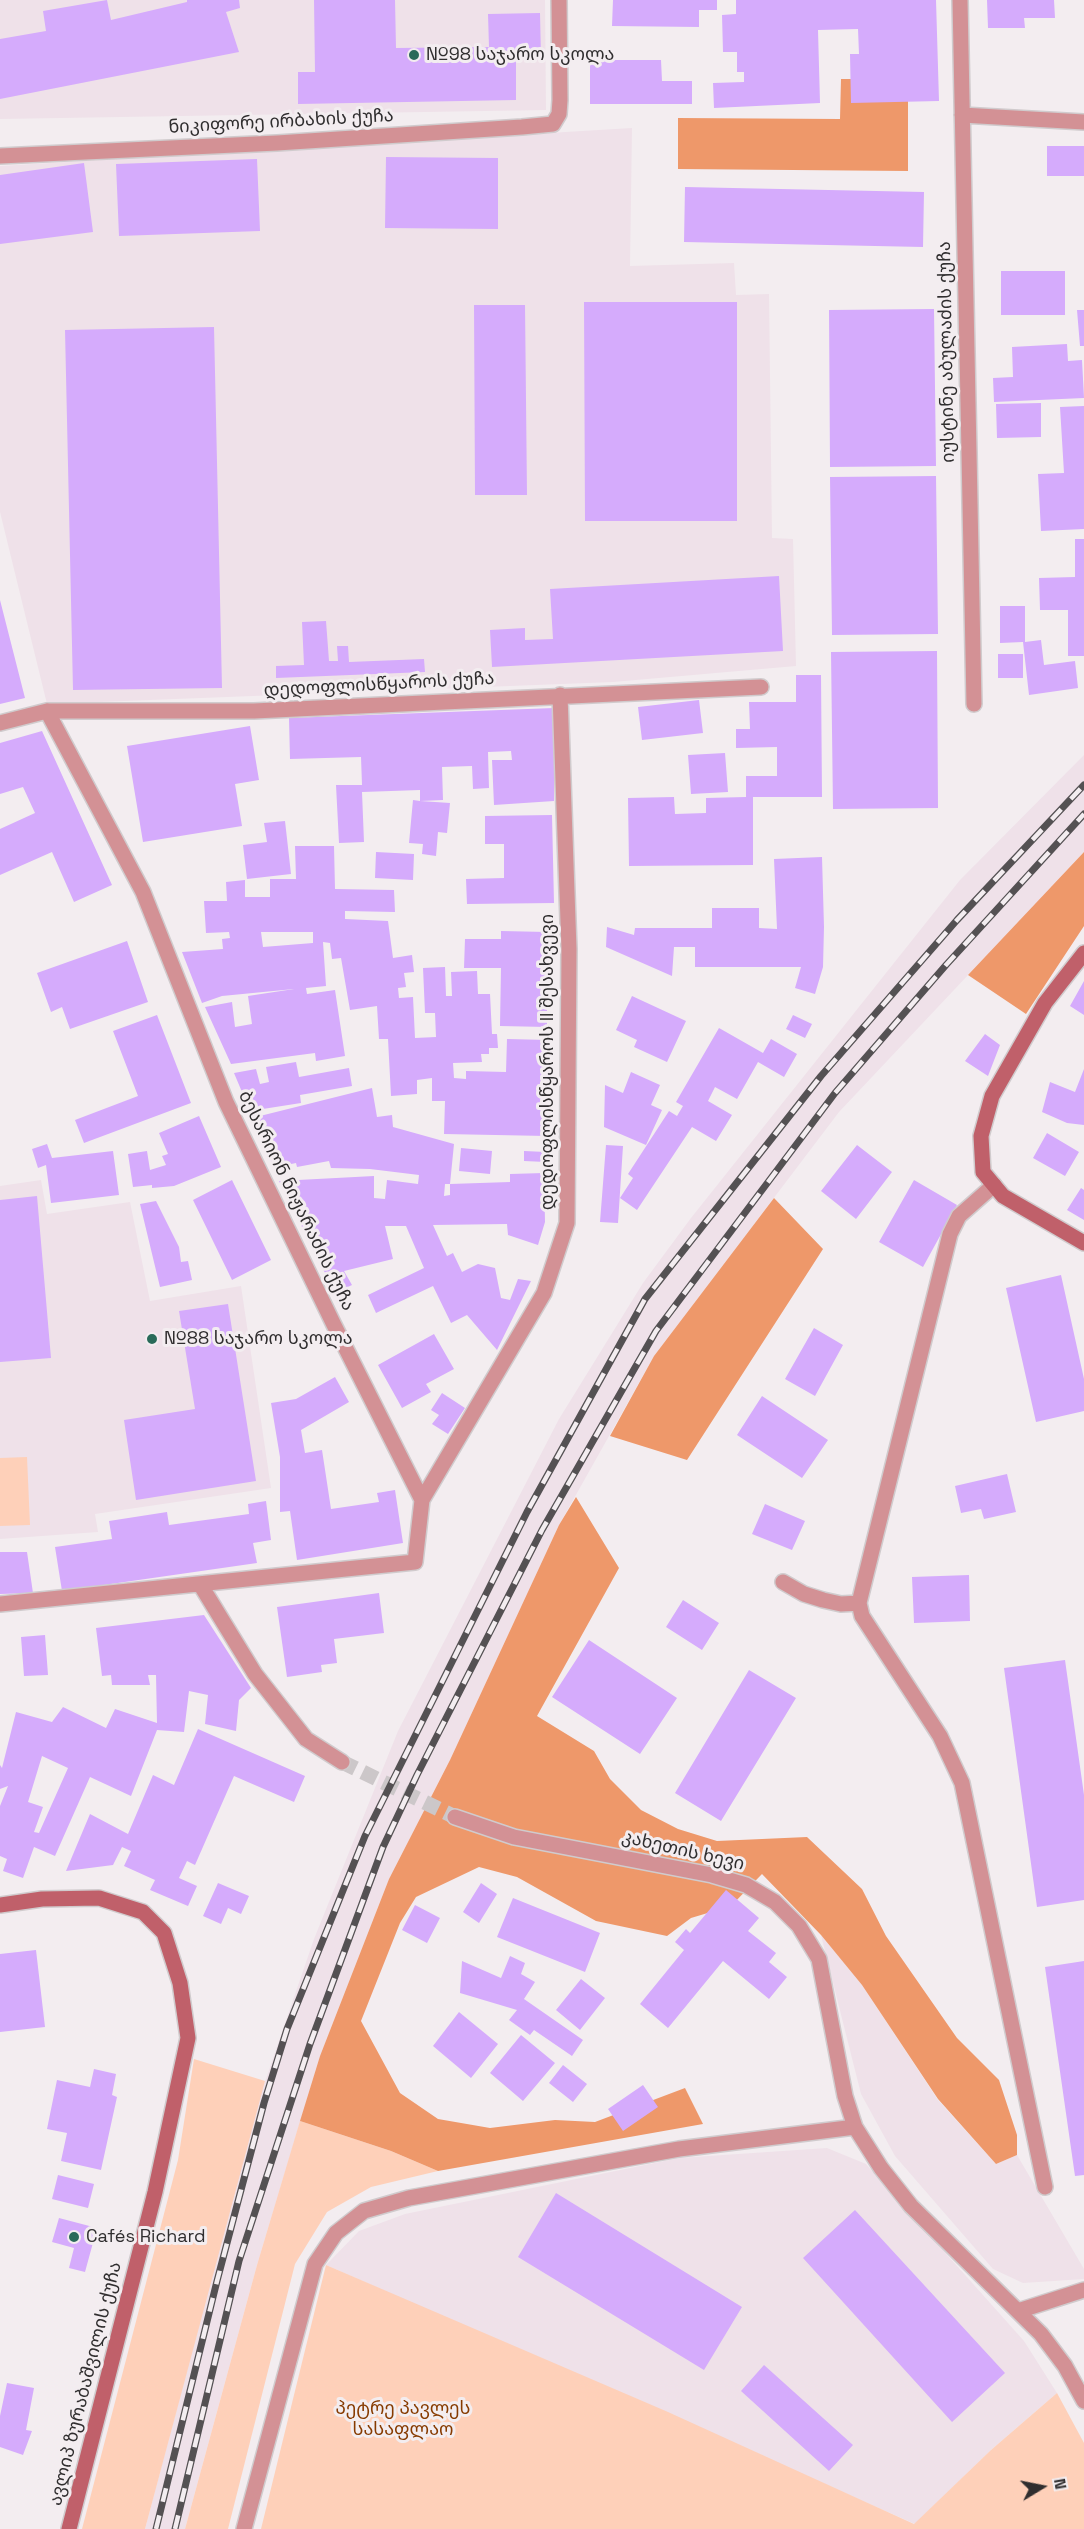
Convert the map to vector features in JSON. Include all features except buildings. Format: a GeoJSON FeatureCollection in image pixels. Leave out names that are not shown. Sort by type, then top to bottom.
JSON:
{"type":"FeatureCollection","features":[{"type":"Feature","properties":{"kind":"street","name":"ნიკიფორე ირბახის ქუჩა"},"geometry":{"type":"LineString","coordinates":[[0,156],[277,143],[522,128],[553,124],[559,114],[560,0]]}},
{"type":"Feature","properties":{"kind":"street","name":"იუსტინე აბულაძის ქუჩა"},"geometry":{"type":"LineString","coordinates":[[960,0],[974,704]]}},
{"type":"Feature","properties":{"kind":"street"},"geometry":{"type":"LineString","coordinates":[[962,115],[1084,122]]}},
{"type":"Feature","properties":{"kind":"street","name":"დედოფლისწყაროს ქუჩა"},"geometry":{"type":"LineString","coordinates":[[0,723],[47,711],[254,711],[761,687]]}},
{"type":"Feature","properties":{"kind":"street","name":"დედოფლისწყაროს II შესახვევი"},"geometry":{"type":"LineString","coordinates":[[422,1500],[544,1293],[567,1223],[569,949],[560,695]]}},
{"type":"Feature","properties":{"kind":"street","name":"ბესარიონ ნიჟარაძის ქუჩა"},"geometry":{"type":"LineString","coordinates":[[47,711],[143,892],[226,1102],[422,1500]]}},
{"type":"Feature","properties":{"kind":"street"},"geometry":{"type":"LineString","coordinates":[[1084,952],[1045,1003],[992,1096],[981,1136],[983,1172],[1003,1196],[1084,1243]]}},
{"type":"Feature","properties":{"kind":"street"},"geometry":{"type":"LineString","coordinates":[[994,1185],[960,1216],[950,1234],[859,1603],[861,1616],[940,1736],[962,1783],[1045,2187]]}},
{"type":"Feature","properties":{"kind":"street"},"geometry":{"type":"LineString","coordinates":[[0,1604],[415,1562],[422,1500]]}},
{"type":"Feature","properties":{"kind":"street"},"geometry":{"type":"LineString","coordinates":[[783,1582],[804,1594],[823,1600],[841,1604],[859,1603]]}},
{"type":"Feature","properties":{"kind":"street"},"geometry":{"type":"LineString","coordinates":[[200,1584],[255,1674],[306,1739],[342,1762]]}},
{"type":"Feature","properties":{"kind":"street","name":"კახეთის ხევი"},"geometry":{"type":"LineString","coordinates":[[455,1817],[514,1837],[712,1875],[746,1885],[775,1902],[799,1926],[819,1959],[846,2096],[855,2127],[881,2168],[911,2206],[1041,2334],[1065,2366],[1084,2401]]}},
{"type":"Feature","properties":{"kind":"street","name":"ავლიპ ზურაბაშვილის ქუჩა"},"geometry":{"type":"LineString","coordinates":[[0,1905],[42,1899],[99,1898],[143,1912],[164,1933],[180,1983],[188,2038],[155,2192],[69,2529]]}},
{"type":"Feature","properties":{"kind":"street"},"geometry":{"type":"LineString","coordinates":[[244,2529],[315,2264],[336,2233],[364,2211],[409,2198],[679,2149],[855,2127]]}},
{"type":"Feature","properties":{"kind":"street"},"geometry":{"type":"LineString","coordinates":[[1018,2311],[1084,2290]]}},
{"type":"Feature","properties":{"kind":"shaded area"},"geometry":{"type":"Polygon","coordinates":[[[0,0],[545,0],[546,110],[0,119],[0,0]]]}},
{"type":"Feature","properties":{"kind":"shaded area"},"geometry":{"type":"Polygon","coordinates":[[[841,79],[908,79],[908,171],[678,169],[678,118],[840,119],[841,79]]]}},
{"type":"Feature","properties":{"kind":"shaded area"},"geometry":{"type":"Polygon","coordinates":[[[632,128],[630,266],[734,263],[736,295],[769,294],[772,538],[793,539],[796,666],[613,682],[47,704],[0,512],[0,166],[632,128]]]}},
{"type":"Feature","properties":{"kind":"shaded area"},"geometry":{"type":"Polygon","coordinates":[[[1084,755],[1084,852],[839,1112],[654,1356],[559,1525],[450,1760],[389,1879],[320,2056],[257,2265],[185,2529],[145,2529],[256,2108],[314,1939],[398,1731],[559,1419],[643,1283],[691,1218],[960,880],[1084,755]]]}},
{"type":"Feature","properties":{"kind":"shaded area"},"geometry":{"type":"Polygon","coordinates":[[[1084,852],[1084,926],[1026,1014],[968,975],[1084,852]]]}},
{"type":"Feature","properties":{"kind":"shaded area","name":"№88 საჯარო სკოლა"},"geometry":{"type":"Polygon","coordinates":[[[41,1180],[47,1214],[130,1202],[150,1301],[241,1286],[271,1488],[95,1514],[98,1532],[0,1539],[0,1186],[41,1180]]]}},
{"type":"Feature","properties":{"kind":"shaded area"},"geometry":{"type":"Polygon","coordinates":[[[774,1198],[823,1249],[687,1460],[610,1436],[654,1356],[774,1198]]]}},
{"type":"Feature","properties":{"kind":"shaded area"},"geometry":{"type":"Polygon","coordinates":[[[576,1497],[619,1568],[537,1716],[594,1751],[610,1779],[641,1810],[678,1829],[717,1841],[807,1837],[862,1889],[886,1936],[957,2038],[999,2080],[1017,2135],[1017,2155],[996,2164],[938,2099],[862,1985],[821,1935],[762,1874],[731,1906],[691,1918],[667,1936],[596,1921],[517,1877],[479,1867],[416,1897],[400,1923],[361,2021],[400,2093],[438,2119],[490,2128],[555,2120],[595,2122],[685,2088],[703,2124],[438,2171],[391,2151],[300,2121],[320,2056],[389,1879],[450,1760],[559,1525],[576,1497]]]}},
{"type":"Feature","properties":{"kind":"shaded area"},"geometry":{"type":"Polygon","coordinates":[[[821,1935],[862,1985],[938,2100],[996,2164],[1017,2155],[1084,2269],[1084,2279],[1023,2283],[993,2269],[895,2156],[861,2094],[821,1935]]]}},
{"type":"Feature","properties":{"kind":"shaded area"},"geometry":{"type":"Polygon","coordinates":[[[827,2148],[866,2164],[1024,2341],[1057,2393],[991,2450],[915,2524],[326,2265],[359,2231],[405,2214],[679,2158],[827,2148]]]}},
{"type":"Feature","properties":{"kind":"green space"},"geometry":{"type":"Polygon","coordinates":[[[27,1457],[30,1525],[0,1526],[0,1458],[27,1457]]]}},
{"type":"Feature","properties":{"kind":"green space"},"geometry":{"type":"Polygon","coordinates":[[[194,2059],[265,2081],[145,2529],[82,2529],[178,2160],[194,2059]]]}},
{"type":"Feature","properties":{"kind":"green space"},"geometry":{"type":"Polygon","coordinates":[[[300,2121],[391,2151],[438,2171],[371,2187],[327,2212],[295,2264],[228,2529],[185,2529],[257,2265],[300,2121]]]}},
{"type":"Feature","properties":{"kind":"green space","name":"პეტრე პავლეს სასაფლაო"},"geometry":{"type":"Polygon","coordinates":[[[326,2265],[668,2412],[914,2524],[991,2450],[1057,2393],[1084,2443],[1084,2529],[261,2529],[326,2265]]]}},
{"type":"Feature","properties":{"kind":"tunnel"},"geometry":{"type":"LineString","coordinates":[[342,1762],[455,1817]]}},
{"type":"Feature","properties":{"kind":"railway"},"geometry":{"type":"LineString","coordinates":[[156,2529],[217,2281],[264,2103],[287,2029],[365,1836],[527,1512],[645,1299],[821,1076],[957,920],[1084,785]]}},
{"type":"Feature","properties":{"kind":"railway"},"geometry":{"type":"LineString","coordinates":[[175,2529],[239,2261],[310,2044],[383,1847],[417,1775],[542,1530],[656,1331],[835,1093],[946,965],[1084,814]]}},
{"type":"Feature","properties":{"kind":"place","name":"№98 საჯარო სკოლა"},"geometry":{"type":"Point","coordinates":[414,55]}},
{"type":"Feature","properties":{"kind":"place","name":"№88 საჯარო სკოლა"},"geometry":{"type":"Point","coordinates":[152,1339]}},
{"type":"Feature","properties":{"kind":"place","name":"Cafés Richard"},"geometry":{"type":"Point","coordinates":[74,2237]}}]}
